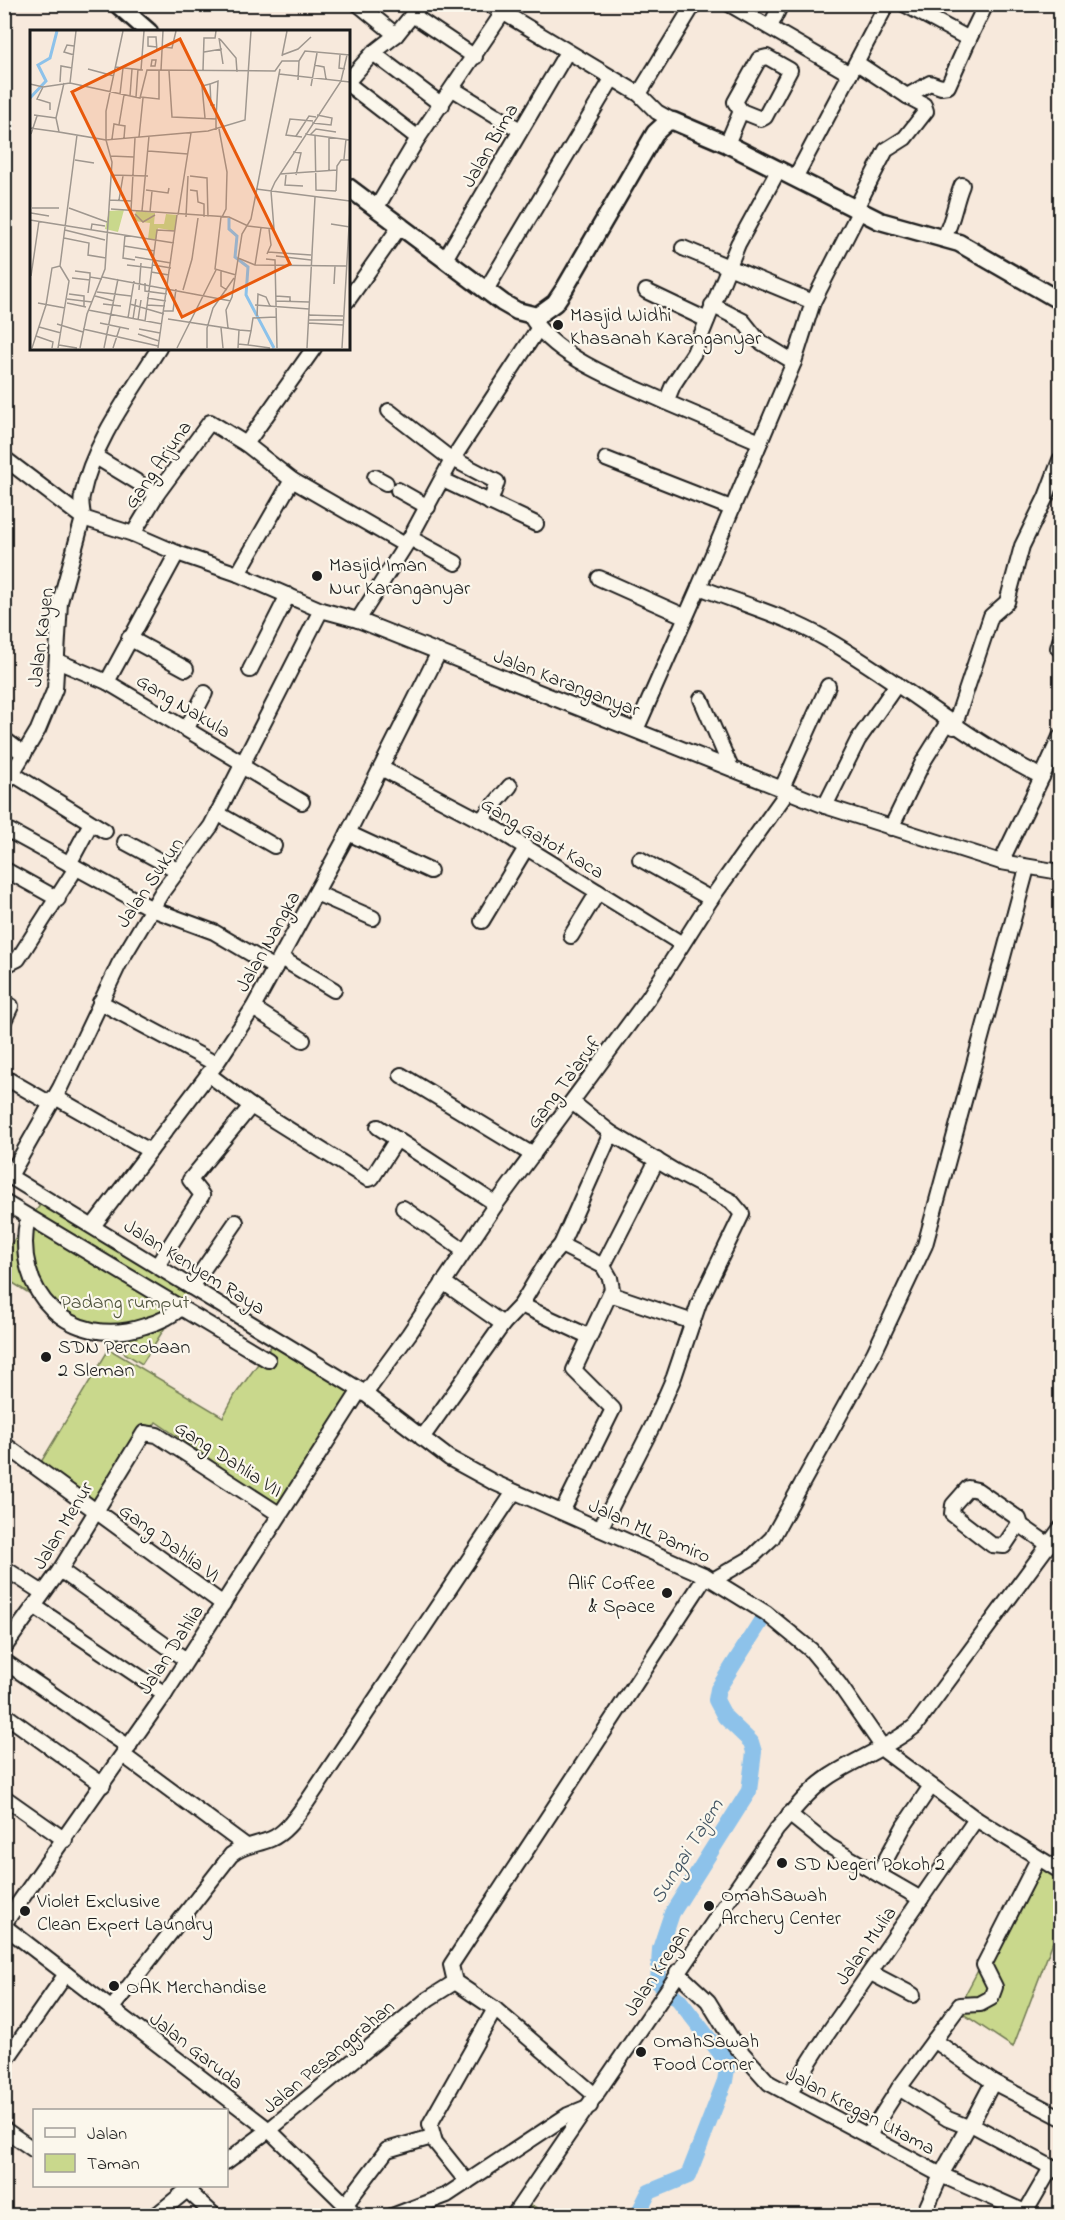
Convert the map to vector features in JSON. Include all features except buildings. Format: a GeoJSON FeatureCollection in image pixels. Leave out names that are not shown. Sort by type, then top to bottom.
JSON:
{"type":"FeatureCollection","features":[{"type":"Feature","properties":{"kind":"main road"},"geometry":{"type":"LineString","coordinates":[[117,4],[147,30]]}},
{"type":"Feature","properties":{"kind":"main road"},"geometry":{"type":"LineString","coordinates":[[350,188],[486,290],[534,322],[555,303],[655,134],[667,122],[673,121],[779,169],[857,211],[897,227],[943,238],[977,252],[1060,301]]}},
{"type":"Feature","properties":{"kind":"street"},"geometry":{"type":"LineString","coordinates":[[358,4],[396,34]]}},
{"type":"Feature","properties":{"kind":"street"},"geometry":{"type":"LineString","coordinates":[[489,4],[612,80],[639,94],[657,112],[673,121]]}},
{"type":"Feature","properties":{"kind":"street"},"geometry":{"type":"LineString","coordinates":[[376,207],[418,138],[504,15],[515,4]]}},
{"type":"Feature","properties":{"kind":"street"},"geometry":{"type":"LineString","coordinates":[[639,94],[694,4]]}},
{"type":"Feature","properties":{"kind":"street"},"geometry":{"type":"LineString","coordinates":[[636,730],[794,362],[813,302],[886,150],[905,138],[926,111],[924,105],[729,4]]}},
{"type":"Feature","properties":{"kind":"street"},"geometry":{"type":"LineString","coordinates":[[770,27],[781,4]]}},
{"type":"Feature","properties":{"kind":"street"},"geometry":{"type":"LineString","coordinates":[[795,178],[887,4]]}},
{"type":"Feature","properties":{"kind":"street"},"geometry":{"type":"LineString","coordinates":[[904,4],[969,39]]}},
{"type":"Feature","properties":{"kind":"street"},"geometry":{"type":"LineString","coordinates":[[907,96],[930,83],[948,86],[986,4]]}},
{"type":"Feature","properties":{"kind":"street"},"geometry":{"type":"LineString","coordinates":[[350,81],[373,53],[396,34],[418,10],[475,57]]}},
{"type":"Feature","properties":{"kind":"street","name":"Jalan Bima"},"geometry":{"type":"LineString","coordinates":[[445,259],[567,52]]}},
{"type":"Feature","properties":{"kind":"street"},"geometry":{"type":"LineString","coordinates":[[373,53],[442,105]]}},
{"type":"Feature","properties":{"kind":"street"},"geometry":{"type":"LineString","coordinates":[[766,57],[790,69],[764,118],[741,111],[735,104],[736,99],[760,58],[766,57]]}},
{"type":"Feature","properties":{"kind":"street"},"geometry":{"type":"LineString","coordinates":[[486,290],[612,80]]}},
{"type":"Feature","properties":{"kind":"street"},"geometry":{"type":"LineString","coordinates":[[350,85],[418,138]]}},
{"type":"Feature","properties":{"kind":"street"},"geometry":{"type":"LineString","coordinates":[[453,89],[520,130]]}},
{"type":"Feature","properties":{"kind":"street"},"geometry":{"type":"LineString","coordinates":[[727,144],[741,111]]}},
{"type":"Feature","properties":{"kind":"street"},"geometry":{"type":"LineString","coordinates":[[666,402],[673,385],[694,354],[738,244],[779,169]]}},
{"type":"Feature","properties":{"kind":"street"},"geometry":{"type":"LineString","coordinates":[[943,238],[956,213],[954,205],[963,185]]}},
{"type":"Feature","properties":{"kind":"street"},"geometry":{"type":"LineString","coordinates":[[350,297],[400,225]]}},
{"type":"Feature","properties":{"kind":"street"},"geometry":{"type":"LineString","coordinates":[[683,248],[813,302]]}},
{"type":"Feature","properties":{"kind":"street"},"geometry":{"type":"LineString","coordinates":[[646,291],[707,320]]}},
{"type":"Feature","properties":{"kind":"street"},"geometry":{"type":"LineString","coordinates":[[712,305],[743,321],[759,341],[794,362]]}},
{"type":"Feature","properties":{"kind":"street"},"geometry":{"type":"LineString","coordinates":[[358,620],[408,542],[453,459],[534,322],[564,351],[666,402],[760,442]]}},
{"type":"Feature","properties":{"kind":"street"},"geometry":{"type":"LineString","coordinates":[[83,519],[81,498],[96,457],[112,424],[158,350]]}},
{"type":"Feature","properties":{"kind":"street"},"geometry":{"type":"LineString","coordinates":[[246,444],[313,350]]}},
{"type":"Feature","properties":{"kind":"street"},"geometry":{"type":"LineString","coordinates":[[389,411],[453,459],[497,482],[490,502]]}},
{"type":"Feature","properties":{"kind":"street","name":"Gang Arjuna"},"geometry":{"type":"LineString","coordinates":[[133,534],[157,494],[210,422],[246,444],[292,480],[408,542],[456,562]]}},
{"type":"Feature","properties":{"kind":"street"},"geometry":{"type":"LineString","coordinates":[[96,457],[157,494]]}},
{"type":"Feature","properties":{"kind":"street"},"geometry":{"type":"LineString","coordinates":[[4,458],[83,519]]}},
{"type":"Feature","properties":{"kind":"street"},"geometry":{"type":"LineString","coordinates":[[606,459],[731,508]]}},
{"type":"Feature","properties":{"kind":"street"},"geometry":{"type":"LineString","coordinates":[[891,828],[923,762],[951,725],[991,616],[1007,602],[1022,546],[1046,497],[1060,459]]}},
{"type":"Feature","properties":{"kind":"street"},"geometry":{"type":"LineString","coordinates":[[238,574],[292,480]]}},
{"type":"Feature","properties":{"kind":"street"},"geometry":{"type":"LineString","coordinates":[[443,480],[537,524]]}},
{"type":"Feature","properties":{"kind":"street"},"geometry":{"type":"LineString","coordinates":[[386,483],[428,507]]}},
{"type":"Feature","properties":{"kind":"street","name":"Jalan Karanganyar"},"geometry":{"type":"LineString","coordinates":[[83,519],[133,534],[177,553],[238,574],[321,610],[358,620],[825,806],[1001,862],[1060,872]]}},
{"type":"Feature","properties":{"kind":"street","name":"Jalan Kayen"},"geometry":{"type":"LineString","coordinates":[[4,787],[24,754],[51,700],[57,661],[60,602],[83,519]]}},
{"type":"Feature","properties":{"kind":"street","name":"Gang Nakula"},"geometry":{"type":"LineString","coordinates":[[107,682],[177,553]]}},
{"type":"Feature","properties":{"kind":"street"},"geometry":{"type":"LineString","coordinates":[[599,578],[684,616]]}},
{"type":"Feature","properties":{"kind":"street"},"geometry":{"type":"LineString","coordinates":[[699,587],[793,622],[827,639],[897,684],[951,725],[994,752],[1042,777]]}},
{"type":"Feature","properties":{"kind":"street"},"geometry":{"type":"LineString","coordinates":[[250,670],[288,595]]}},
{"type":"Feature","properties":{"kind":"street","name":"Jalan Sukun"},"geometry":{"type":"LineString","coordinates":[[7,1174],[53,1101],[100,1002],[152,909],[177,870],[204,836],[217,813],[321,610]]}},
{"type":"Feature","properties":{"kind":"street"},"geometry":{"type":"LineString","coordinates":[[129,638],[186,669]]}},
{"type":"Feature","properties":{"kind":"street"},"geometry":{"type":"LineString","coordinates":[[1060,641],[1058,648],[1060,649]]}},
{"type":"Feature","properties":{"kind":"street","name":"Jalan Nangka"},"geometry":{"type":"LineString","coordinates":[[93,1226],[212,1069],[253,1008],[348,833],[440,652]]}},
{"type":"Feature","properties":{"kind":"street","name":"Gang Nakula"},"geometry":{"type":"LineString","coordinates":[[57,661],[107,682],[187,728],[302,802]]}},
{"type":"Feature","properties":{"kind":"street"},"geometry":{"type":"LineString","coordinates":[[825,806],[858,740],[897,684]]}},
{"type":"Feature","properties":{"kind":"street","name":"Gang Ta'aruf"},"geometry":{"type":"LineString","coordinates":[[362,1392],[443,1282],[496,1204],[649,997],[711,898],[785,790],[828,686]]}},
{"type":"Feature","properties":{"kind":"street"},"geometry":{"type":"LineString","coordinates":[[187,728],[205,693]]}},
{"type":"Feature","properties":{"kind":"street"},"geometry":{"type":"LineString","coordinates":[[701,699],[731,768]]}},
{"type":"Feature","properties":{"kind":"street"},"geometry":{"type":"LineString","coordinates":[[1001,862],[1060,737]]}},
{"type":"Feature","properties":{"kind":"street"},"geometry":{"type":"LineString","coordinates":[[4,739],[24,754]]}},
{"type":"Feature","properties":{"kind":"street","name":"Gang Gatot Kaca"},"geometry":{"type":"LineString","coordinates":[[381,768],[480,820],[682,944]]}},
{"type":"Feature","properties":{"kind":"street"},"geometry":{"type":"LineString","coordinates":[[13,774],[105,831]]}},
{"type":"Feature","properties":{"kind":"street"},"geometry":{"type":"LineString","coordinates":[[480,820],[510,786]]}},
{"type":"Feature","properties":{"kind":"street"},"geometry":{"type":"LineString","coordinates":[[217,813],[274,846]]}},
{"type":"Feature","properties":{"kind":"street"},"geometry":{"type":"LineString","coordinates":[[8,962],[58,899],[91,822]]}},
{"type":"Feature","properties":{"kind":"street"},"geometry":{"type":"LineString","coordinates":[[4,828],[152,909],[214,932],[334,990]]}},
{"type":"Feature","properties":{"kind":"street"},"geometry":{"type":"LineString","coordinates":[[348,833],[430,871]]}},
{"type":"Feature","properties":{"kind":"street"},"geometry":{"type":"LineString","coordinates":[[125,842],[177,870]]}},
{"type":"Feature","properties":{"kind":"street"},"geometry":{"type":"LineString","coordinates":[[482,921],[526,848]]}},
{"type":"Feature","properties":{"kind":"street"},"geometry":{"type":"LineString","coordinates":[[640,858],[711,898]]}},
{"type":"Feature","properties":{"kind":"street"},"geometry":{"type":"LineString","coordinates":[[392,2216],[447,2194],[593,2101],[495,2009],[455,1982],[451,1965],[710,1578],[751,1558],[772,1538],[873,1353],[924,1245],[1027,868]]}},
{"type":"Feature","properties":{"kind":"street"},"geometry":{"type":"LineString","coordinates":[[4,869],[58,899]]}},
{"type":"Feature","properties":{"kind":"street"},"geometry":{"type":"LineString","coordinates":[[572,936],[598,892]]}},
{"type":"Feature","properties":{"kind":"street"},"geometry":{"type":"LineString","coordinates":[[316,893],[373,918]]}},
{"type":"Feature","properties":{"kind":"street"},"geometry":{"type":"LineString","coordinates":[[100,1002],[212,1069],[251,1106],[368,1179],[372,1178],[397,1139]]}},
{"type":"Feature","properties":{"kind":"street"},"geometry":{"type":"LineString","coordinates":[[4,1021],[11,1006]]}},
{"type":"Feature","properties":{"kind":"street"},"geometry":{"type":"LineString","coordinates":[[253,1008],[303,1040]]}},
{"type":"Feature","properties":{"kind":"street"},"geometry":{"type":"LineString","coordinates":[[401,1075],[533,1155]]}},
{"type":"Feature","properties":{"kind":"street"},"geometry":{"type":"LineString","coordinates":[[4,1077],[150,1151]]}},
{"type":"Feature","properties":{"kind":"street"},"geometry":{"type":"LineString","coordinates":[[572,1102],[611,1133],[731,1201],[742,1211],[693,1322],[653,1425],[600,1529]]}},
{"type":"Feature","properties":{"kind":"street"},"geometry":{"type":"LineString","coordinates":[[154,1290],[161,1269],[202,1195],[190,1180],[251,1106]]}},
{"type":"Feature","properties":{"kind":"street"},"geometry":{"type":"LineString","coordinates":[[378,1128],[496,1204]]}},
{"type":"Feature","properties":{"kind":"street"},"geometry":{"type":"LineString","coordinates":[[422,1438],[503,1324],[521,1305],[548,1260],[561,1245],[611,1133]]}},
{"type":"Feature","properties":{"kind":"street"},"geometry":{"type":"LineString","coordinates":[[603,1266],[657,1160]]}},
{"type":"Feature","properties":{"kind":"street","name":"Jalan Kenyem Raya"},"geometry":{"type":"LineString","coordinates":[[7,1174],[362,1392]]}},
{"type":"Feature","properties":{"kind":"street"},"geometry":{"type":"LineString","coordinates":[[4,1202],[268,1360]]}},
{"type":"Feature","properties":{"kind":"street"},"geometry":{"type":"LineString","coordinates":[[45,1227],[58,1205]]}},
{"type":"Feature","properties":{"kind":"street"},"geometry":{"type":"LineString","coordinates":[[403,1208],[463,1250]]}},
{"type":"Feature","properties":{"kind":"street"},"geometry":{"type":"LineString","coordinates":[[28,1217],[24,1243],[29,1272],[39,1293],[62,1318],[99,1333],[127,1332],[160,1321],[182,1307]]}},
{"type":"Feature","properties":{"kind":"street"},"geometry":{"type":"LineString","coordinates":[[191,1287],[236,1222]]}},
{"type":"Feature","properties":{"kind":"street"},"geometry":{"type":"LineString","coordinates":[[561,1245],[603,1266],[610,1278],[610,1294],[588,1336],[574,1370],[613,1410],[562,1512]]}},
{"type":"Feature","properties":{"kind":"street"},"geometry":{"type":"LineString","coordinates":[[443,1282],[503,1324]]}},
{"type":"Feature","properties":{"kind":"street"},"geometry":{"type":"LineString","coordinates":[[610,1294],[693,1322]]}},
{"type":"Feature","properties":{"kind":"street"},"geometry":{"type":"LineString","coordinates":[[521,1305],[588,1336]]}},
{"type":"Feature","properties":{"kind":"street","name":"Jalan ML Pamiro"},"geometry":{"type":"LineString","coordinates":[[362,1392],[422,1438],[467,1468],[514,1492],[710,1578],[794,1634],[840,1684],[882,1747],[976,1819],[1060,1871]]}},
{"type":"Feature","properties":{"kind":"street","name":"Jalan Dahlia"},"geometry":{"type":"LineString","coordinates":[[4,1925],[165,1694],[279,1514],[362,1392]]}},
{"type":"Feature","properties":{"kind":"street","name":"Jalan Menur"},"geometry":{"type":"LineString","coordinates":[[4,1648],[60,1570],[93,1511],[141,1437],[147,1432],[157,1435]]}},
{"type":"Feature","properties":{"kind":"street","name":"Gang Dahlia VII"},"geometry":{"type":"LineString","coordinates":[[157,1435],[279,1514]]}},
{"type":"Feature","properties":{"kind":"street","name":"Gang Dahlia VI"},"geometry":{"type":"LineString","coordinates":[[4,1444],[223,1604]]}},
{"type":"Feature","properties":{"kind":"street"},"geometry":{"type":"LineString","coordinates":[[1019,1524],[1005,1544],[997,1547],[954,1517],[952,1508],[965,1489],[974,1489],[1016,1515],[1019,1524],[1049,1545]]}},
{"type":"Feature","properties":{"kind":"street"},"geometry":{"type":"LineString","coordinates":[[112,2008],[231,1855],[246,1846],[269,1840],[281,1833],[307,1802],[514,1492]]}},
{"type":"Feature","properties":{"kind":"street","name":"Jalan Kregan"},"geometry":{"type":"LineString","coordinates":[[513,2216],[593,2101],[666,1988],[762,1848],[789,1814],[807,1793],[829,1777],[905,1733],[932,1706],[969,1650],[1060,1529]]}},
{"type":"Feature","properties":{"kind":"street"},"geometry":{"type":"LineString","coordinates":[[4,1568],[44,1593]]}},
{"type":"Feature","properties":{"kind":"street"},"geometry":{"type":"LineString","coordinates":[[60,1570],[186,1660]]}},
{"type":"Feature","properties":{"kind":"street"},"geometry":{"type":"LineString","coordinates":[[34,1606],[165,1694]]}},
{"type":"Feature","properties":{"kind":"street"},"geometry":{"type":"LineString","coordinates":[[4,1661],[126,1751],[246,1846]]}},
{"type":"Feature","properties":{"kind":"street"},"geometry":{"type":"LineString","coordinates":[[4,1714],[103,1785]]}},
{"type":"Feature","properties":{"kind":"street"},"geometry":{"type":"LineString","coordinates":[[879,1874],[904,1826],[931,1786]]}},
{"type":"Feature","properties":{"kind":"street"},"geometry":{"type":"LineString","coordinates":[[4,1797],[65,1840]]}},
{"type":"Feature","properties":{"kind":"street"},"geometry":{"type":"LineString","coordinates":[[789,1814],[829,1846],[921,1899]]}},
{"type":"Feature","properties":{"kind":"street","name":"Jalan Mulia"},"geometry":{"type":"LineString","coordinates":[[789,2094],[828,2032],[976,1819]]}},
{"type":"Feature","properties":{"kind":"street"},"geometry":{"type":"LineString","coordinates":[[869,2135],[898,2088],[960,2005],[980,2004],[991,1998],[995,1987],[984,1965],[1038,1858]]}},
{"type":"Feature","properties":{"kind":"street","name":"Jalan Garuda"},"geometry":{"type":"LineString","coordinates":[[4,1925],[269,2130],[357,2216]]}},
{"type":"Feature","properties":{"kind":"street","name":"Jalan Kregan Utama"},"geometry":{"type":"LineString","coordinates":[[677,1972],[708,2001],[747,2061],[769,2083],[941,2175],[1030,2213]]}},
{"type":"Feature","properties":{"kind":"street"},"geometry":{"type":"LineString","coordinates":[[871,1973],[912,1995]]}},
{"type":"Feature","properties":{"kind":"street"},"geometry":{"type":"LineString","coordinates":[[4,2063],[66,1974]]}},
{"type":"Feature","properties":{"kind":"street","name":"Jalan Pesanggrahan"},"geometry":{"type":"LineString","coordinates":[[228,2161],[269,2130],[428,1999],[455,1982]]}},
{"type":"Feature","properties":{"kind":"street"},"geometry":{"type":"LineString","coordinates":[[467,2182],[432,2137],[431,2121],[495,2009]]}},
{"type":"Feature","properties":{"kind":"street"},"geometry":{"type":"LineString","coordinates":[[934,2040],[993,2082],[1060,2117]]}},
{"type":"Feature","properties":{"kind":"street"},"geometry":{"type":"LineString","coordinates":[[993,2082],[971,2124],[1056,2170],[1030,2213]]}},
{"type":"Feature","properties":{"kind":"street"},"geometry":{"type":"LineString","coordinates":[[898,2088],[948,2119],[968,2127],[941,2175],[923,2216]]}},
{"type":"Feature","properties":{"kind":"street"},"geometry":{"type":"LineString","coordinates":[[4,2129],[33,2149]]}},
{"type":"Feature","properties":{"kind":"street"},"geometry":{"type":"LineString","coordinates":[[346,2204],[387,2150],[432,2137]]}},
{"type":"Feature","properties":{"kind":"street"},"geometry":{"type":"LineString","coordinates":[[155,2216],[189,2187],[215,2216]]}},
{"type":"Feature","properties":{"kind":"green space","name":"Padang rumput"},"geometry":{"type":"Polygon","coordinates":[[[44,1200],[190,1288],[142,1364],[5,1278],[4,1253],[44,1200]]]}},
{"type":"Feature","properties":{"kind":"green space"},"geometry":{"type":"Polygon","coordinates":[[[275,1341],[362,1392],[277,1509],[156,1422],[96,1512],[38,1467],[109,1349],[223,1417],[235,1395],[275,1341]]]}},
{"type":"Feature","properties":{"kind":"green space"},"geometry":{"type":"Polygon","coordinates":[[[1037,1860],[1060,1872],[1060,1923],[1013,2047],[957,2010],[1037,1860]]]}},
{"type":"Feature","properties":{"kind":"green space"},"geometry":{"type":"Polygon","coordinates":[[[525,2202],[547,2213],[565,2207],[580,2212],[579,2215],[516,2216],[525,2202]]]}},
{"type":"Feature","properties":{"kind":"waterway","name":"Sungai Tajem"},"geometry":{"type":"LineString","coordinates":[[637,2216],[649,2192],[688,2176],[725,2081],[728,2063],[679,2000],[658,1982],[660,1949],[672,1913],[749,1791],[754,1752],[751,1742],[725,1717],[716,1700],[718,1689],[761,1621]]}},
{"type":"Feature","properties":{"kind":"place","name":"Masjid Widhi Khasanah Karanganyar"},"geometry":{"type":"Point","coordinates":[558,325]}},
{"type":"Feature","properties":{"kind":"place","name":"Masjid Iman Nur Karanganyar"},"geometry":{"type":"Point","coordinates":[317,576]}},
{"type":"Feature","properties":{"kind":"place","name":"SDN Percobaan 2 Sleman"},"geometry":{"type":"Point","coordinates":[46,1357]}},
{"type":"Feature","properties":{"kind":"place","name":"Alif Coffee & Space"},"geometry":{"type":"Point","coordinates":[667,1593]}},
{"type":"Feature","properties":{"kind":"place","name":"SD Negeri Pokoh 2"},"geometry":{"type":"Point","coordinates":[782,1863]}},
{"type":"Feature","properties":{"kind":"place","name":"OmahSawah Archery Center"},"geometry":{"type":"Point","coordinates":[709,1906]}},
{"type":"Feature","properties":{"kind":"place","name":"Violet Exclusive Clean Expert Laundry"},"geometry":{"type":"Point","coordinates":[25,1911]}},
{"type":"Feature","properties":{"kind":"place","name":"OAK Merchandise"},"geometry":{"type":"Point","coordinates":[114,1986]}},
{"type":"Feature","properties":{"kind":"place","name":"OmahSawah Food Corner"},"geometry":{"type":"Point","coordinates":[641,2052]}}]}
